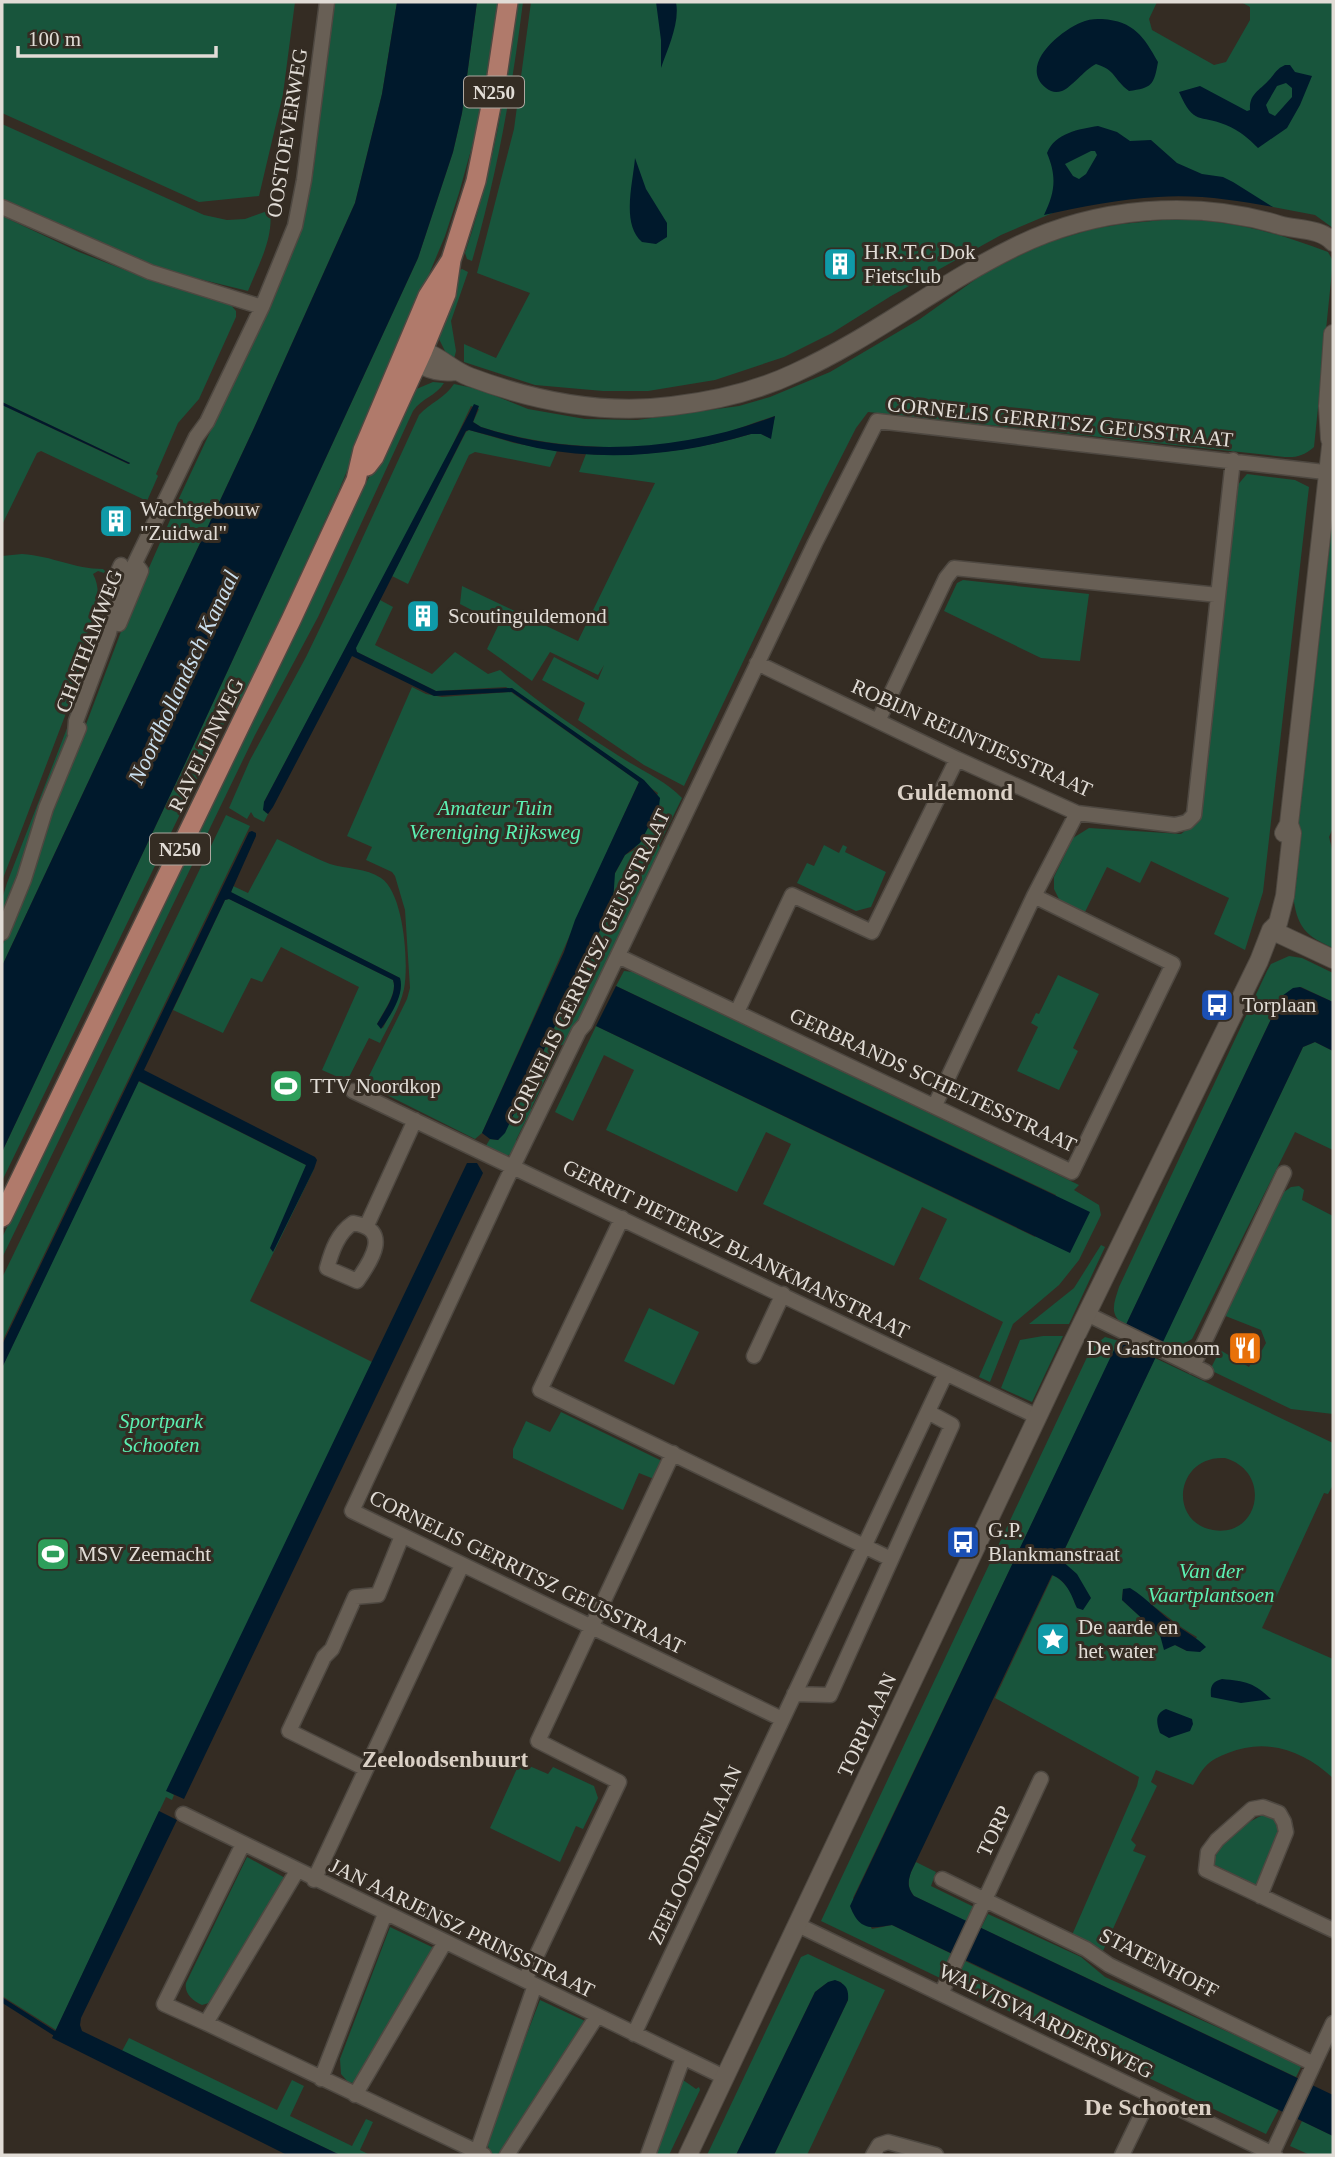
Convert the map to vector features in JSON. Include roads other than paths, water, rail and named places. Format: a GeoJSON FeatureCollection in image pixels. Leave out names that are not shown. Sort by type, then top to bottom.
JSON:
{"type":"FeatureCollection","features":[{"type":"Feature","properties":{"kind":"main road","name":"N250"},"geometry":{"type":"LineString","coordinates":[[415,355],[428,296],[451,260],[476,181],[497,76],[508,2]]}},
{"type":"Feature","properties":{"kind":"main road","name":"RAVELIJNWEG"},"geometry":{"type":"LineString","coordinates":[[2,1217],[257,693],[356,480],[363,450],[415,355]]}},
{"type":"Feature","properties":{"kind":"street","name":"OOSTOEVERWEG"},"geometry":{"type":"LineString","coordinates":[[207,422],[262,307],[295,226],[304,180],[327,2]]}},
{"type":"Feature","properties":{"kind":"street"},"geometry":{"type":"LineString","coordinates":[[2,207],[150,272],[262,307]]}},
{"type":"Feature","properties":{"kind":"street"},"geometry":{"type":"LineString","coordinates":[[415,355],[447,362],[455,371],[527,395],[609,409],[643,409],[706,401],[767,385],[795,373],[1016,246],[1072,225],[1120,215],[1173,210],[1234,214],[1281,225],[1302,239],[1325,247],[1333,244]]}},
{"type":"Feature","properties":{"kind":"street","name":"TORPLAAN"},"geometry":{"type":"LineString","coordinates":[[688,2155],[1087,1314],[1259,961],[1271,930],[1270,921],[1284,831],[1289,824],[1331,473],[1332,436],[1328,406],[1333,334]]}},
{"type":"Feature","properties":{"kind":"street","name":"CORNELIS GERRITSZ GEUSSTRAAT"},"geometry":{"type":"LineString","coordinates":[[782,1719],[352,1511],[513,1166],[618,956],[832,508],[877,421],[1331,473]]}},
{"type":"Feature","properties":{"kind":"street","name":"CHATHAMWEG"},"geometry":{"type":"LineString","coordinates":[[128,564],[196,437],[207,422]]}},
{"type":"Feature","properties":{"kind":"street","name":"ROBIJN REIJNTJESSTRAAT"},"geometry":{"type":"LineString","coordinates":[[757,663],[1077,813],[1175,825],[1187,822],[1194,815],[1233,460]]}},
{"type":"Feature","properties":{"kind":"street","name":"CHATHAMWEG"},"geometry":{"type":"LineString","coordinates":[[75,734],[76,721],[109,633],[116,602],[132,566],[128,564]]}},
{"type":"Feature","properties":{"kind":"street","name":"CHATHAMWEG"},"geometry":{"type":"LineString","coordinates":[[2,933],[24,879],[40,825],[141,570],[128,564]]}},
{"type":"Feature","properties":{"kind":"street"},"geometry":{"type":"LineString","coordinates":[[878,721],[946,578],[954,568],[1218,595]]}},
{"type":"Feature","properties":{"kind":"street"},"geometry":{"type":"LineString","coordinates":[[737,1012],[792,895],[872,932],[957,759]]}},
{"type":"Feature","properties":{"kind":"street"},"geometry":{"type":"LineString","coordinates":[[935,1105],[1034,896],[1077,813]]}},
{"type":"Feature","properties":{"kind":"street","name":"GERBRANDS SCHELTESSTRAAT"},"geometry":{"type":"LineString","coordinates":[[618,956],[1072,1172],[1173,964],[1034,896]]}},
{"type":"Feature","properties":{"kind":"street"},"geometry":{"type":"LineString","coordinates":[[1271,930],[1333,959]]}},
{"type":"Feature","properties":{"kind":"street","name":"GERRIT PIETERSZ BLANKMANSTRAAT"},"geometry":{"type":"LineString","coordinates":[[353,1091],[1038,1417]]}},
{"type":"Feature","properties":{"kind":"street"},"geometry":{"type":"LineString","coordinates":[[367,1225],[415,1120]]}},
{"type":"Feature","properties":{"kind":"street"},"geometry":{"type":"LineString","coordinates":[[1087,1314],[1199,1369],[1284,1173]]}},
{"type":"Feature","properties":{"kind":"street"},"geometry":{"type":"LineString","coordinates":[[622,1218],[540,1390],[891,1559]]}},
{"type":"Feature","properties":{"kind":"street"},"geometry":{"type":"LineString","coordinates":[[754,1356],[783,1294]]}},
{"type":"Feature","properties":{"kind":"street","name":"ZEELOODSENLAAN"},"geometry":{"type":"LineString","coordinates":[[634,2034],[946,1373]]}},
{"type":"Feature","properties":{"kind":"street"},"geometry":{"type":"LineString","coordinates":[[794,1693],[830,1695],[953,1425],[928,1412]]}},
{"type":"Feature","properties":{"kind":"street"},"geometry":{"type":"LineString","coordinates":[[243,1844],[164,2004],[480,2154],[530,1983],[619,1782],[538,1741],[673,1453]]}},
{"type":"Feature","properties":{"kind":"street"},"geometry":{"type":"LineString","coordinates":[[366,1769],[289,1731],[324,1657],[332,1649],[355,1597],[378,1595],[402,1536]]}},
{"type":"Feature","properties":{"kind":"street"},"geometry":{"type":"LineString","coordinates":[[314,1880],[463,1565]]}},
{"type":"Feature","properties":{"kind":"street","name":"TORP"},"geometry":{"type":"LineString","coordinates":[[940,1994],[1041,1779]]}},
{"type":"Feature","properties":{"kind":"street"},"geometry":{"type":"LineString","coordinates":[[1260,1896],[1286,1832],[1279,1813],[1263,1807],[1252,1809],[1217,1840],[1208,1852],[1206,1870],[1260,1896],[1333,1930]]}},
{"type":"Feature","properties":{"kind":"street","name":"JAN AARJENSZ PRINSSTRAAT"},"geometry":{"type":"LineString","coordinates":[[183,1814],[723,2077]]}},
{"type":"Feature","properties":{"kind":"street"},"geometry":{"type":"LineString","coordinates":[[206,2023],[297,1871]]}},
{"type":"Feature","properties":{"kind":"street"},"geometry":{"type":"LineString","coordinates":[[942,1879],[984,1900]]}},
{"type":"Feature","properties":{"kind":"street","name":"STATENHOFF"},"geometry":{"type":"LineString","coordinates":[[984,1900],[1086,1949],[1109,1965],[1312,2068]]}},
{"type":"Feature","properties":{"kind":"street"},"geometry":{"type":"LineString","coordinates":[[321,2079],[386,1914]]}},
{"type":"Feature","properties":{"kind":"street","name":"WALVISVAARDERSWEG"},"geometry":{"type":"LineString","coordinates":[[798,1924],[1273,2155]]}},
{"type":"Feature","properties":{"kind":"street"},"geometry":{"type":"LineString","coordinates":[[355,2095],[445,1942]]}},
{"type":"Feature","properties":{"kind":"street"},"geometry":{"type":"LineString","coordinates":[[508,2155],[597,2016]]}},
{"type":"Feature","properties":{"kind":"street"},"geometry":{"type":"LineString","coordinates":[[1273,2155],[1333,2023]]}},
{"type":"Feature","properties":{"kind":"street"},"geometry":{"type":"LineString","coordinates":[[648,2155],[683,2058]]}},
{"type":"Feature","properties":{"kind":"street"},"geometry":{"type":"LineString","coordinates":[[1122,2155],[1151,2095]]}},
{"type":"Feature","properties":{"kind":"street"},"geometry":{"type":"LineString","coordinates":[[873,2155],[879,2145],[888,2142],[936,2155]]}},
{"type":"Feature","properties":{"kind":"water","name":"Noordhollandsch Kanaal"},"geometry":{"type":"Polygon","coordinates":[[[397,2],[477,2],[462,113],[453,152],[418,258],[2,1152],[2,966],[254,428],[355,203],[382,94],[397,2]]]}},
{"type":"Feature","properties":{"kind":"water"},"geometry":{"type":"Polygon","coordinates":[[[656,2],[676,2],[677,10],[673,35],[661,68],[661,40],[656,2]]]}},
{"type":"Feature","properties":{"kind":"water"},"geometry":{"type":"Polygon","coordinates":[[[1102,19],[1122,23],[1143,38],[1158,62],[1151,84],[1129,91],[1111,72],[1096,64],[1062,91],[1054,92],[1046,88],[1038,79],[1037,69],[1046,48],[1076,25],[1087,20],[1102,19]]]}},
{"type":"Feature","properties":{"kind":"water"},"geometry":{"type":"Polygon","coordinates":[[[1285,65],[1290,65],[1295,72],[1312,76],[1287,128],[1258,148],[1231,127],[1193,114],[1179,92],[1200,86],[1247,111],[1250,110],[1255,93],[1285,65]],[[1286,83],[1277,86],[1266,105],[1269,113],[1275,116],[1292,97],[1292,88],[1286,83]]]}},
{"type":"Feature","properties":{"kind":"water"},"geometry":{"type":"Polygon","coordinates":[[[1098,126],[1117,132],[1130,141],[1151,140],[1177,163],[1202,174],[1223,177],[1273,207],[1216,198],[1172,196],[1115,201],[1044,215],[1051,199],[1053,184],[1047,153],[1051,146],[1062,136],[1098,126]],[[1095,151],[1065,164],[1073,176],[1079,179],[1086,174],[1097,155],[1095,151]]]}},
{"type":"Feature","properties":{"kind":"water"},"geometry":{"type":"Polygon","coordinates":[[[635,158],[646,189],[667,223],[667,237],[656,244],[642,242],[632,225],[630,203],[635,158]]]}},
{"type":"Feature","properties":{"kind":"water"},"geometry":{"type":"Polygon","coordinates":[[[2,402],[130,463],[2,405],[2,402]]]}},
{"type":"Feature","properties":{"kind":"water"},"geometry":{"type":"Polygon","coordinates":[[[474,404],[479,406],[473,422],[481,427],[517,437],[591,447],[629,447],[703,437],[775,416],[771,439],[761,434],[751,434],[698,447],[645,454],[591,455],[564,452],[466,431],[356,648],[357,652],[436,691],[512,688],[644,780],[660,798],[659,807],[640,843],[625,855],[615,873],[613,903],[583,966],[589,976],[571,1012],[565,1009],[560,1015],[505,1133],[498,1140],[490,1139],[482,1133],[639,782],[512,692],[434,696],[352,656],[273,807],[268,814],[263,810],[264,802],[474,404]]]}},
{"type":"Feature","properties":{"kind":"water"},"geometry":{"type":"Polygon","coordinates":[[[252,831],[256,836],[231,892],[400,978],[396,1005],[381,1029],[377,1024],[394,991],[393,980],[229,899],[225,900],[144,1070],[315,1157],[317,1160],[314,1169],[273,1252],[270,1248],[306,1165],[139,1081],[2,1368],[2,1345],[249,832],[252,831]]]}},
{"type":"Feature","properties":{"kind":"water"},"geometry":{"type":"Polygon","coordinates":[[[616,986],[1090,1212],[1070,1253],[596,1026],[616,986]]]}},
{"type":"Feature","properties":{"kind":"water"},"geometry":{"type":"Polygon","coordinates":[[[1300,987],[1333,1002],[1333,1051],[1315,1042],[1303,1047],[1060,1559],[1077,1574],[1091,1598],[1083,1610],[1077,1608],[1065,1584],[1052,1575],[911,1872],[909,1884],[914,1896],[1333,2095],[1333,2136],[892,1925],[871,1927],[861,1924],[850,1906],[1282,996],[1293,988],[1300,987]]]}},
{"type":"Feature","properties":{"kind":"water"},"geometry":{"type":"Polygon","coordinates":[[[467,1163],[477,1163],[483,1173],[184,1799],[166,1791],[467,1163]]]}},
{"type":"Feature","properties":{"kind":"water"},"geometry":{"type":"Polygon","coordinates":[[[1130,1588],[1206,1647],[1200,1652],[1187,1651],[1175,1645],[1164,1650],[1160,1635],[1122,1600],[1123,1589],[1130,1588]]]}},
{"type":"Feature","properties":{"kind":"water"},"geometry":{"type":"Polygon","coordinates":[[[1222,1679],[1249,1684],[1271,1699],[1241,1703],[1211,1697],[1212,1685],[1222,1679]]]}},
{"type":"Feature","properties":{"kind":"water"},"geometry":{"type":"Polygon","coordinates":[[[1166,1709],[1192,1719],[1190,1731],[1169,1738],[1160,1733],[1157,1719],[1166,1709]]]}},
{"type":"Feature","properties":{"kind":"water"},"geometry":{"type":"Polygon","coordinates":[[[159,1811],[177,1820],[81,2018],[82,2031],[340,2155],[287,2155],[52,2038],[159,1811]]]}},
{"type":"Feature","properties":{"kind":"water"},"geometry":{"type":"Polygon","coordinates":[[[835,1980],[846,1987],[848,2000],[774,2155],[736,2155],[815,1992],[835,1980]]]}},
{"type":"Feature","properties":{"kind":"waterway"},"geometry":{"type":"LineString","coordinates":[[2,2000],[57,2035]]}},
{"type":"Feature","properties":{"kind":"place","name":"H.R.T.C Dok Fietsclub"},"geometry":{"type":"Point","coordinates":[840,264]}},
{"type":"Feature","properties":{"kind":"place","name":"Wachtgebouw \"Zuidwal\""},"geometry":{"type":"Point","coordinates":[116,521]}},
{"type":"Feature","properties":{"kind":"place","name":"Scoutinguldemond"},"geometry":{"type":"Point","coordinates":[423,616]}},
{"type":"Feature","properties":{"kind":"place","name":"Torplaan"},"geometry":{"type":"Point","coordinates":[1217,1005]}},
{"type":"Feature","properties":{"kind":"place","name":"TTV Noordkop"},"geometry":{"type":"Point","coordinates":[286,1086]}},
{"type":"Feature","properties":{"kind":"place","name":"De Gastronoom"},"geometry":{"type":"Point","coordinates":[1245,1348]}},
{"type":"Feature","properties":{"kind":"place","name":"G.P. Blankmanstraat"},"geometry":{"type":"Point","coordinates":[963,1542]}},
{"type":"Feature","properties":{"kind":"place","name":"MSV Zeemacht"},"geometry":{"type":"Point","coordinates":[53,1554]}},
{"type":"Feature","properties":{"kind":"place","name":"De aarde en het water"},"geometry":{"type":"Point","coordinates":[1053,1639]}},
{"type":"Feature","properties":{"kind":"district","name":"Guldemond"},"geometry":{"type":"Point","coordinates":[955,792]}},
{"type":"Feature","properties":{"kind":"district","name":"Zeeloodsenbuurt"},"geometry":{"type":"Point","coordinates":[445,1759]}},
{"type":"Feature","properties":{"kind":"district","name":"De Schooten"},"geometry":{"type":"Point","coordinates":[1148,2107]}},
{"type":"Feature","properties":{"kind":"park label","name":"Amateur Tuin Vereniging Rijksweg"},"geometry":{"type":"Point","coordinates":[495,820]}},
{"type":"Feature","properties":{"kind":"park label","name":"Sportpark Schooten"},"geometry":{"type":"Point","coordinates":[161,1433]}},
{"type":"Feature","properties":{"kind":"park label","name":"Van der Vaartplantsoen"},"geometry":{"type":"Point","coordinates":[1211,1583]}}]}
